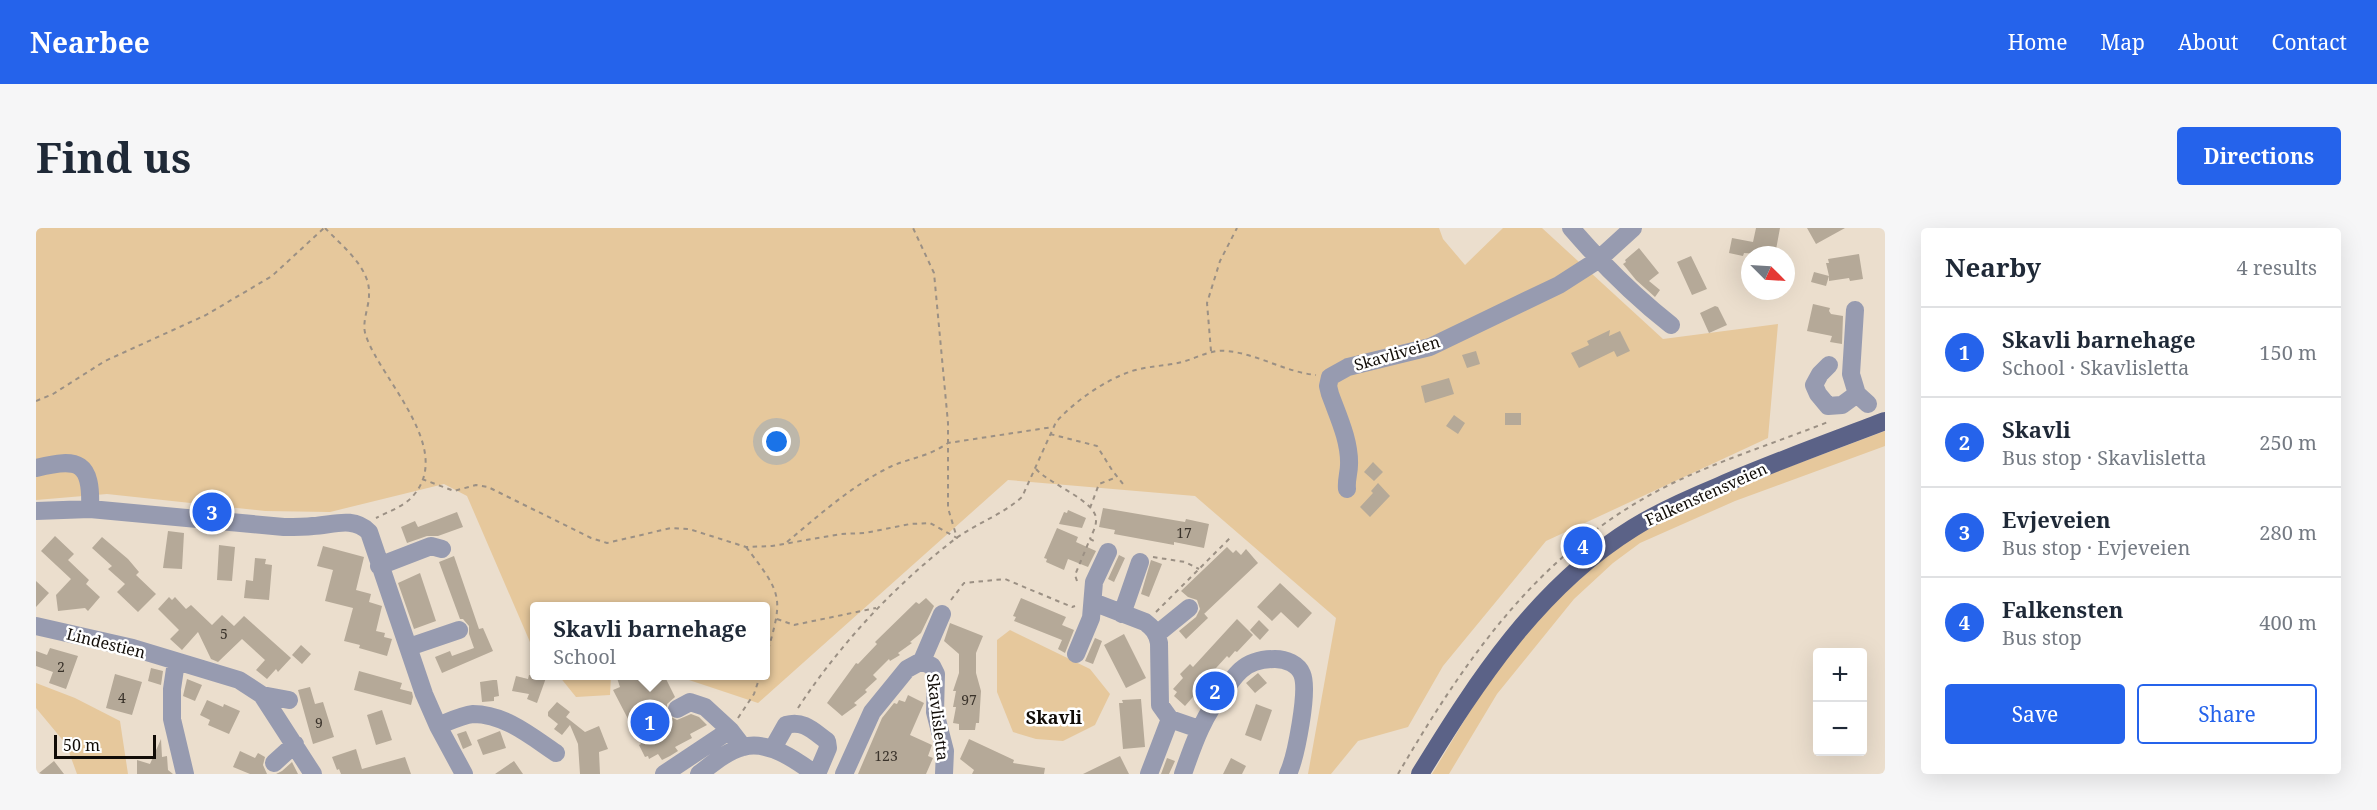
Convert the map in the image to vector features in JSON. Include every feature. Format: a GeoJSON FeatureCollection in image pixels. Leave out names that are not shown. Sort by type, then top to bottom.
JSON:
{"type":"FeatureCollection","features":[{"type":"Feature","properties":{"kind":"main road","name":"Falkenstensveien"},"geometry":{"type":"LineString","coordinates":[[1420,774],[1481,678],[1513,635],[1550,595],[1592,558],[1633,528],[1686,500],[1885,421]]}},
{"type":"Feature","properties":{"kind":"street"},"geometry":{"type":"LineString","coordinates":[[1571,228],[1598,260],[1634,296],[1671,325]]}},
{"type":"Feature","properties":{"kind":"street","name":"Skavliveien"},"geometry":{"type":"LineString","coordinates":[[1330,377],[1348,367],[1430,347],[1559,285],[1598,260],[1633,228]]}},
{"type":"Feature","properties":{"kind":"street"},"geometry":{"type":"LineString","coordinates":[[1828,365],[1814,385],[1823,402],[1828,406],[1842,405],[1862,399],[1851,374],[1856,310]]}},
{"type":"Feature","properties":{"kind":"street"},"geometry":{"type":"LineString","coordinates":[[1330,377],[1328,386],[1330,394],[1349,452],[1350,467],[1346,480],[1347,489]]}},
{"type":"Feature","properties":{"kind":"street"},"geometry":{"type":"LineString","coordinates":[[36,468],[57,463],[72,463],[82,468],[91,486],[90,509]]}},
{"type":"Feature","properties":{"kind":"street"},"geometry":{"type":"LineString","coordinates":[[36,511],[90,509],[284,527],[340,522],[354,522],[362,525],[369,532],[379,566],[438,726],[464,774]]}},
{"type":"Feature","properties":{"kind":"street"},"geometry":{"type":"LineString","coordinates":[[379,566],[431,546],[442,549]]}},
{"type":"Feature","properties":{"kind":"street"},"geometry":{"type":"LineString","coordinates":[[1076,654],[1091,618],[1094,582],[1108,552]]}},
{"type":"Feature","properties":{"kind":"street"},"geometry":{"type":"LineString","coordinates":[[1122,614],[1140,562]]}},
{"type":"Feature","properties":{"kind":"street"},"geometry":{"type":"LineString","coordinates":[[1093,602],[1153,629]]}},
{"type":"Feature","properties":{"kind":"street"},"geometry":{"type":"LineString","coordinates":[[1153,629],[1189,608]]}},
{"type":"Feature","properties":{"kind":"street"},"geometry":{"type":"LineString","coordinates":[[921,663],[942,614]]}},
{"type":"Feature","properties":{"kind":"street","name":"Lindestien"},"geometry":{"type":"LineString","coordinates":[[36,626],[133,648],[239,680],[262,695],[289,700]]}},
{"type":"Feature","properties":{"kind":"street"},"geometry":{"type":"LineString","coordinates":[[1153,629],[1160,705],[1170,718],[1199,729]]}},
{"type":"Feature","properties":{"kind":"street"},"geometry":{"type":"LineString","coordinates":[[409,647],[459,630]]}},
{"type":"Feature","properties":{"kind":"street"},"geometry":{"type":"LineString","coordinates":[[1183,774],[1199,729],[1218,697],[1240,671],[1253,662],[1279,659],[1294,665],[1303,675],[1299,736],[1288,774]]}},
{"type":"Feature","properties":{"kind":"street"},"geometry":{"type":"LineString","coordinates":[[176,662],[172,689],[172,719],[185,774]]}},
{"type":"Feature","properties":{"kind":"street","name":"Skavlisletta"},"geometry":{"type":"LineString","coordinates":[[844,774],[872,712],[907,669],[921,663],[932,666],[936,674],[934,712],[945,751],[944,774]]}},
{"type":"Feature","properties":{"kind":"street","name":"Lindestien"},"geometry":{"type":"LineString","coordinates":[[262,695],[313,774]]}},
{"type":"Feature","properties":{"kind":"street"},"geometry":{"type":"LineString","coordinates":[[677,709],[690,702],[705,707],[730,730],[743,747]]}},
{"type":"Feature","properties":{"kind":"street"},"geometry":{"type":"LineString","coordinates":[[438,726],[471,714],[490,716],[508,723],[556,753]]}},
{"type":"Feature","properties":{"kind":"street"},"geometry":{"type":"LineString","coordinates":[[1149,774],[1170,718]]}},
{"type":"Feature","properties":{"kind":"street"},"geometry":{"type":"LineString","coordinates":[[699,774],[720,759],[743,747],[773,748],[816,774],[828,748],[827,741],[805,725],[796,722],[786,725],[773,748]]}},
{"type":"Feature","properties":{"kind":"street"},"geometry":{"type":"LineString","coordinates":[[664,774],[730,730]]}},
{"type":"Feature","properties":{"kind":"street"},"geometry":{"type":"LineString","coordinates":[[274,763],[295,744]]}},
{"type":"Feature","properties":{"kind":"path"},"geometry":{"type":"LineString","coordinates":[[36,401],[53,394],[105,361],[206,315],[272,276],[325,228],[359,264],[369,280],[365,334],[420,436],[426,459],[422,479],[412,497],[362,525]]}},
{"type":"Feature","properties":{"kind":"path"},"geometry":{"type":"LineString","coordinates":[[913,228],[934,273],[948,423],[948,508],[957,538]]}},
{"type":"Feature","properties":{"kind":"path"},"geometry":{"type":"LineString","coordinates":[[1211,352],[1207,303],[1220,261],[1238,228]]}},
{"type":"Feature","properties":{"kind":"path"},"geometry":{"type":"LineString","coordinates":[[786,725],[823,671],[878,608],[957,538],[1022,497],[1053,427],[1064,414],[1119,376],[1170,365],[1211,352],[1226,351],[1244,353],[1299,372],[1330,377]]}},
{"type":"Feature","properties":{"kind":"path"},"geometry":{"type":"LineString","coordinates":[[786,543],[830,505],[886,469],[933,453],[948,443],[1053,427]]}},
{"type":"Feature","properties":{"kind":"path"},"geometry":{"type":"LineString","coordinates":[[1050,434],[1097,446],[1123,484]]}},
{"type":"Feature","properties":{"kind":"path"},"geometry":{"type":"LineString","coordinates":[[1036,469],[1044,478],[1078,496],[1095,514],[1096,521],[1090,539]]}},
{"type":"Feature","properties":{"kind":"path"},"geometry":{"type":"LineString","coordinates":[[1090,508],[1099,484],[1117,477]]}},
{"type":"Feature","properties":{"kind":"path"},"geometry":{"type":"LineString","coordinates":[[422,479],[454,491],[476,484],[488,487],[591,538],[607,543],[672,528],[689,530],[746,547],[930,523],[957,538]]}},
{"type":"Feature","properties":{"kind":"path"},"geometry":{"type":"LineString","coordinates":[[1153,629],[1154,615],[1230,538]]}},
{"type":"Feature","properties":{"kind":"path"},"geometry":{"type":"LineString","coordinates":[[746,547],[771,580],[778,597],[777,618],[770,641]]}},
{"type":"Feature","properties":{"kind":"path"},"geometry":{"type":"LineString","coordinates":[[942,614],[964,583],[976,581],[1005,579],[1072,607],[1093,602]]}},
{"type":"Feature","properties":{"kind":"path"},"geometry":{"type":"LineString","coordinates":[[777,618],[786,624],[794,625],[878,608]]}},
{"type":"Feature","properties":{"kind":"path"},"geometry":{"type":"LineString","coordinates":[[730,730],[754,694],[758,680]]}},
{"type":"Feature","properties":{"kind":"shaded area"},"geometry":{"type":"Polygon","coordinates":[[[36,228],[1439,228],[1443,239],[1465,265],[1503,228],[1542,228],[1663,339],[1778,324],[1768,438],[1546,541],[1443,666],[1408,727],[1358,741],[1331,774],[1308,774],[1336,618],[1195,496],[1008,480],[758,703],[689,680],[770,680],[770,602],[530,602],[530,642],[467,496],[444,484],[330,512],[265,511],[107,494],[36,500],[36,228]]]}},
{"type":"Feature","properties":{"kind":"shaded area"},"geometry":{"type":"Polygon","coordinates":[[[1885,431],[1885,446],[1735,501],[1640,543],[1613,563],[1574,599],[1497,694],[1449,774],[1432,774],[1502,658],[1541,614],[1617,546],[1670,516],[1778,471],[1885,431]]]}},
{"type":"Feature","properties":{"kind":"shaded area"},"geometry":{"type":"Polygon","coordinates":[[[1010,630],[1090,669],[1110,694],[1095,725],[1063,741],[1036,739],[1013,732],[997,692],[997,640],[1010,630]]]}},
{"type":"Feature","properties":{"kind":"shaded area"},"geometry":{"type":"Polygon","coordinates":[[[562,680],[611,680],[610,695],[576,697],[562,680]]]}},
{"type":"Feature","properties":{"kind":"shaded area"},"geometry":{"type":"Polygon","coordinates":[[[36,683],[75,698],[120,721],[128,774],[77,774],[66,744],[36,708],[36,683]]]}},
{"type":"Feature","properties":{"kind":"building"},"geometry":{"type":"Polygon","coordinates":[[[1756,228],[1780,228],[1777,246],[1741,246],[1741,256],[1729,253],[1732,238],[1753,242],[1756,228]]]}},
{"type":"Feature","properties":{"kind":"building"},"geometry":{"type":"Polygon","coordinates":[[[1807,228],[1845,228],[1816,244],[1807,228]]]}},
{"type":"Feature","properties":{"kind":"building"},"geometry":{"type":"Polygon","coordinates":[[[1639,248],[1659,273],[1649,281],[1660,290],[1655,297],[1636,280],[1623,264],[1639,248]]]}},
{"type":"Feature","properties":{"kind":"building"},"geometry":{"type":"Polygon","coordinates":[[[1859,254],[1863,279],[1850,281],[1849,278],[1829,281],[1826,263],[1829,263],[1828,259],[1859,254]]]}},
{"type":"Feature","properties":{"kind":"building"},"geometry":{"type":"Polygon","coordinates":[[[1691,256],[1707,289],[1692,295],[1677,262],[1691,256]]]}},
{"type":"Feature","properties":{"kind":"building"},"geometry":{"type":"Polygon","coordinates":[[[1814,272],[1829,276],[1826,286],[1811,282],[1814,272]]]}},
{"type":"Feature","properties":{"kind":"building"},"geometry":{"type":"Polygon","coordinates":[[[1813,304],[1830,308],[1831,314],[1843,316],[1842,344],[1830,342],[1832,336],[1807,331],[1813,304]]]}},
{"type":"Feature","properties":{"kind":"building"},"geometry":{"type":"Polygon","coordinates":[[[1715,306],[1718,307],[1727,325],[1709,333],[1700,313],[1715,306]]]}},
{"type":"Feature","properties":{"kind":"building"},"geometry":{"type":"Polygon","coordinates":[[[1610,330],[1609,336],[1620,331],[1630,351],[1617,357],[1614,351],[1579,368],[1571,353],[1589,345],[1587,341],[1610,330]]]}},
{"type":"Feature","properties":{"kind":"building"},"geometry":{"type":"Polygon","coordinates":[[[1476,351],[1480,364],[1467,368],[1462,355],[1476,351]]]}},
{"type":"Feature","properties":{"kind":"building"},"geometry":{"type":"Polygon","coordinates":[[[1449,378],[1454,394],[1425,403],[1421,386],[1449,378]]]}},
{"type":"Feature","properties":{"kind":"building"},"geometry":{"type":"Polygon","coordinates":[[[1505,413],[1521,413],[1521,425],[1505,425],[1505,413]]]}},
{"type":"Feature","properties":{"kind":"building"},"geometry":{"type":"Polygon","coordinates":[[[1454,415],[1465,423],[1458,434],[1446,426],[1454,415]]]}},
{"type":"Feature","properties":{"kind":"building"},"geometry":{"type":"Polygon","coordinates":[[[1373,462],[1383,472],[1374,481],[1364,472],[1373,462]]]}},
{"type":"Feature","properties":{"kind":"building"},"geometry":{"type":"Polygon","coordinates":[[[1378,483],[1390,496],[1370,517],[1360,507],[1373,493],[1371,491],[1378,483]]]}},
{"type":"Feature","properties":{"kind":"building"},"geometry":{"type":"Polygon","coordinates":[[[1103,508],[1209,524],[1204,548],[1114,534],[1115,530],[1099,527],[1103,508]]]}},
{"type":"Feature","properties":{"kind":"building"},"geometry":{"type":"Polygon","coordinates":[[[1068,510],[1086,518],[1082,528],[1059,524],[1064,512],[1067,513],[1068,510]]]}},
{"type":"Feature","properties":{"kind":"building"},"geometry":{"type":"Polygon","coordinates":[[[457,512],[463,527],[407,543],[401,527],[415,521],[418,527],[457,512]]]}},
{"type":"Feature","properties":{"kind":"building"},"geometry":{"type":"Polygon","coordinates":[[[1057,528],[1078,537],[1076,542],[1096,551],[1088,567],[1068,559],[1064,570],[1046,562],[1047,559],[1044,558],[1057,528]]]}},
{"type":"Feature","properties":{"kind":"building"},"geometry":{"type":"Polygon","coordinates":[[[168,531],[184,533],[182,569],[163,568],[168,531]]]}},
{"type":"Feature","properties":{"kind":"building"},"geometry":{"type":"Polygon","coordinates":[[[55,536],[74,554],[68,560],[89,580],[86,584],[100,597],[88,611],[85,608],[58,611],[56,595],[71,579],[41,551],[55,536]]]}},
{"type":"Feature","properties":{"kind":"building"},"geometry":{"type":"Polygon","coordinates":[[[102,537],[128,559],[139,572],[136,575],[156,594],[138,612],[117,592],[125,584],[108,569],[112,566],[92,548],[102,537]]]}},
{"type":"Feature","properties":{"kind":"building"},"geometry":{"type":"Polygon","coordinates":[[[219,545],[235,547],[232,581],[217,580],[219,545]]]}},
{"type":"Feature","properties":{"kind":"building"},"geometry":{"type":"Polygon","coordinates":[[[323,546],[364,557],[356,590],[371,594],[369,602],[382,606],[376,631],[385,633],[384,637],[392,639],[387,656],[344,641],[353,608],[325,601],[333,570],[317,566],[323,546]]]}},
{"type":"Feature","properties":{"kind":"building"},"geometry":{"type":"Polygon","coordinates":[[[1227,547],[1233,553],[1236,550],[1241,555],[1246,549],[1258,563],[1204,614],[1197,600],[1181,591],[1227,547]]]}},
{"type":"Feature","properties":{"kind":"building"},"geometry":{"type":"Polygon","coordinates":[[[1119,555],[1125,558],[1114,582],[1108,579],[1119,555]]]}},
{"type":"Feature","properties":{"kind":"building"},"geometry":{"type":"Polygon","coordinates":[[[454,556],[479,629],[483,628],[493,651],[442,673],[435,657],[450,651],[452,656],[474,648],[469,626],[463,619],[460,619],[439,562],[454,556]]]}},
{"type":"Feature","properties":{"kind":"building"},"geometry":{"type":"Polygon","coordinates":[[[255,558],[266,559],[265,564],[272,565],[269,600],[244,598],[246,580],[253,581],[255,558]]]}},
{"type":"Feature","properties":{"kind":"building"},"geometry":{"type":"Polygon","coordinates":[[[1151,560],[1162,564],[1149,597],[1141,594],[1151,560]]]}},
{"type":"Feature","properties":{"kind":"building"},"geometry":{"type":"Polygon","coordinates":[[[420,573],[436,621],[414,629],[398,583],[420,573]]]}},
{"type":"Feature","properties":{"kind":"building"},"geometry":{"type":"Polygon","coordinates":[[[36,581],[49,593],[36,607],[36,581]]]}},
{"type":"Feature","properties":{"kind":"building"},"geometry":{"type":"Polygon","coordinates":[[[1280,583],[1312,613],[1298,628],[1281,612],[1272,621],[1257,607],[1280,583]]]}},
{"type":"Feature","properties":{"kind":"building"},"geometry":{"type":"Polygon","coordinates":[[[169,597],[172,600],[175,597],[186,609],[191,605],[212,625],[222,615],[234,626],[244,616],[291,658],[278,672],[276,669],[267,679],[256,670],[265,660],[242,639],[218,662],[211,659],[198,632],[182,650],[170,639],[179,630],[158,609],[169,597]]]}},
{"type":"Feature","properties":{"kind":"building"},"geometry":{"type":"Polygon","coordinates":[[[926,598],[934,606],[921,633],[898,653],[900,655],[890,661],[889,659],[873,675],[877,679],[854,703],[857,705],[842,716],[827,703],[856,663],[858,664],[877,644],[875,642],[916,602],[919,604],[926,598]]]}},
{"type":"Feature","properties":{"kind":"building"},"geometry":{"type":"Polygon","coordinates":[[[1021,598],[1066,617],[1062,625],[1074,630],[1065,653],[1058,649],[1062,640],[1014,621],[1016,617],[1013,616],[1021,598]]]}},
{"type":"Feature","properties":{"kind":"building"},"geometry":{"type":"Polygon","coordinates":[[[1200,609],[1208,618],[1186,639],[1179,631],[1196,617],[1200,609]]]}},
{"type":"Feature","properties":{"kind":"building"},"geometry":{"type":"Polygon","coordinates":[[[1237,619],[1253,635],[1237,652],[1235,651],[1229,658],[1227,656],[1206,679],[1201,691],[1199,690],[1185,706],[1174,696],[1177,692],[1173,689],[1183,678],[1180,674],[1190,664],[1193,667],[1237,619]]]}},
{"type":"Feature","properties":{"kind":"building"},"geometry":{"type":"Polygon","coordinates":[[[1259,620],[1269,630],[1260,640],[1250,630],[1259,620]]]}},
{"type":"Feature","properties":{"kind":"building"},"geometry":{"type":"Polygon","coordinates":[[[950,623],[983,636],[976,653],[976,673],[981,691],[979,723],[976,723],[975,730],[959,730],[959,724],[953,723],[956,691],[953,691],[959,673],[959,654],[944,641],[950,623]]]}},
{"type":"Feature","properties":{"kind":"building"},"geometry":{"type":"Polygon","coordinates":[[[1124,634],[1146,678],[1126,688],[1104,645],[1124,634]]]}},
{"type":"Feature","properties":{"kind":"building"},"geometry":{"type":"Polygon","coordinates":[[[1095,638],[1102,641],[1093,664],[1085,661],[1095,638]]]}},
{"type":"Feature","properties":{"kind":"building"},"geometry":{"type":"Polygon","coordinates":[[[301,645],[311,654],[302,664],[292,655],[301,645]]]}},
{"type":"Feature","properties":{"kind":"building"},"geometry":{"type":"Polygon","coordinates":[[[50,648],[78,656],[66,689],[49,683],[53,672],[36,666],[36,651],[47,655],[50,648]]]}},
{"type":"Feature","properties":{"kind":"building"},"geometry":{"type":"Polygon","coordinates":[[[151,668],[163,671],[161,685],[148,681],[151,668]]]}},
{"type":"Feature","properties":{"kind":"building"},"geometry":{"type":"Polygon","coordinates":[[[359,671],[402,683],[400,689],[412,692],[411,705],[354,690],[359,671]]]}},
{"type":"Feature","properties":{"kind":"building"},"geometry":{"type":"Polygon","coordinates":[[[1258,673],[1267,683],[1255,693],[1246,683],[1258,673]]]}},
{"type":"Feature","properties":{"kind":"building"},"geometry":{"type":"Polygon","coordinates":[[[115,674],[142,682],[132,715],[106,708],[115,674]]]}},
{"type":"Feature","properties":{"kind":"building"},"geometry":{"type":"Polygon","coordinates":[[[530,675],[530,680],[545,680],[537,703],[527,699],[529,694],[512,691],[516,676],[528,679],[530,675]]]}},
{"type":"Feature","properties":{"kind":"building"},"geometry":{"type":"Polygon","coordinates":[[[187,679],[202,685],[195,701],[183,696],[187,679]]]}},
{"type":"Feature","properties":{"kind":"building"},"geometry":{"type":"Polygon","coordinates":[[[497,680],[499,696],[494,697],[494,701],[482,702],[480,682],[497,680]]]}},
{"type":"Feature","properties":{"kind":"building"},"geometry":{"type":"Polygon","coordinates":[[[618,680],[643,680],[646,686],[659,680],[666,680],[675,697],[667,704],[667,715],[677,720],[691,714],[699,717],[707,725],[690,734],[692,738],[675,747],[678,751],[670,756],[662,760],[658,754],[649,759],[648,756],[645,757],[639,745],[641,744],[613,690],[620,687],[618,680]]]}},
{"type":"Feature","properties":{"kind":"building"},"geometry":{"type":"Polygon","coordinates":[[[310,687],[315,704],[323,702],[334,737],[313,744],[298,690],[310,687]]]}},
{"type":"Feature","properties":{"kind":"building"},"geometry":{"type":"Polygon","coordinates":[[[908,695],[924,703],[910,735],[932,745],[928,756],[933,758],[926,774],[858,774],[882,718],[894,703],[897,704],[899,700],[905,702],[908,695]]]}},
{"type":"Feature","properties":{"kind":"building"},"geometry":{"type":"Polygon","coordinates":[[[1141,699],[1145,747],[1123,749],[1119,703],[1123,703],[1122,700],[1141,699]]]}},
{"type":"Feature","properties":{"kind":"building"},"geometry":{"type":"Polygon","coordinates":[[[207,700],[240,711],[229,734],[208,725],[210,720],[200,715],[207,700]]]}},
{"type":"Feature","properties":{"kind":"building"},"geometry":{"type":"Polygon","coordinates":[[[557,702],[570,712],[566,717],[585,732],[599,726],[608,749],[599,752],[600,774],[580,774],[578,744],[570,725],[562,735],[554,729],[558,724],[548,716],[548,712],[557,702]]]}},
{"type":"Feature","properties":{"kind":"building"},"geometry":{"type":"Polygon","coordinates":[[[1256,704],[1272,710],[1261,741],[1245,735],[1256,704]]]}},
{"type":"Feature","properties":{"kind":"building"},"geometry":{"type":"Polygon","coordinates":[[[382,710],[392,740],[376,745],[367,715],[382,710]]]}},
{"type":"Feature","properties":{"kind":"building"},"geometry":{"type":"Polygon","coordinates":[[[466,731],[472,745],[463,749],[457,734],[466,731]]]}},
{"type":"Feature","properties":{"kind":"building"},"geometry":{"type":"Polygon","coordinates":[[[500,731],[506,748],[483,755],[477,740],[500,731]]]}},
{"type":"Feature","properties":{"kind":"building"},"geometry":{"type":"Polygon","coordinates":[[[161,739],[162,757],[167,756],[168,770],[173,774],[137,774],[137,760],[150,764],[161,739]]]}},
{"type":"Feature","properties":{"kind":"building"},"geometry":{"type":"Polygon","coordinates":[[[969,739],[1014,760],[1013,763],[1045,768],[1044,774],[972,774],[974,770],[960,759],[969,739]]]}},
{"type":"Feature","properties":{"kind":"building"},"geometry":{"type":"Polygon","coordinates":[[[356,749],[362,769],[405,757],[411,774],[341,774],[332,757],[356,749]]]}},
{"type":"Feature","properties":{"kind":"building"},"geometry":{"type":"Polygon","coordinates":[[[240,751],[255,758],[258,753],[265,757],[263,765],[267,774],[250,774],[233,767],[240,751]]]}},
{"type":"Feature","properties":{"kind":"building"},"geometry":{"type":"Polygon","coordinates":[[[1120,756],[1129,774],[1083,774],[1120,756]]]}},
{"type":"Feature","properties":{"kind":"building"},"geometry":{"type":"Polygon","coordinates":[[[1167,758],[1175,761],[1169,774],[1161,774],[1167,758]]]}},
{"type":"Feature","properties":{"kind":"building"},"geometry":{"type":"Polygon","coordinates":[[[1231,758],[1246,766],[1242,774],[1223,774],[1231,758]]]}},
{"type":"Feature","properties":{"kind":"building"},"geometry":{"type":"Polygon","coordinates":[[[54,761],[64,774],[38,774],[54,761]]]}},
{"type":"Feature","properties":{"kind":"building"},"geometry":{"type":"Polygon","coordinates":[[[514,761],[523,774],[495,774],[514,761]]]}},
{"type":"Feature","properties":{"kind":"building"},"geometry":{"type":"Polygon","coordinates":[[[292,762],[298,774],[276,774],[282,771],[292,762]]]}},
{"type":"Feature","properties":{"kind":"place","name":"Evjeveien"},"geometry":{"type":"Point","coordinates":[212,512]}},
{"type":"Feature","properties":{"kind":"place","name":"Falkensten"},"geometry":{"type":"Point","coordinates":[1583,546]}},
{"type":"Feature","properties":{"kind":"place","name":"Skavli"},"geometry":{"type":"Point","coordinates":[1215,691]}},
{"type":"Feature","properties":{"kind":"place","name":"Skavli barnehage"},"geometry":{"type":"Point","coordinates":[650,722]}},
{"type":"Feature","properties":{"kind":"district","name":"Skavli"},"geometry":{"type":"Point","coordinates":[1054,717]}}]}
